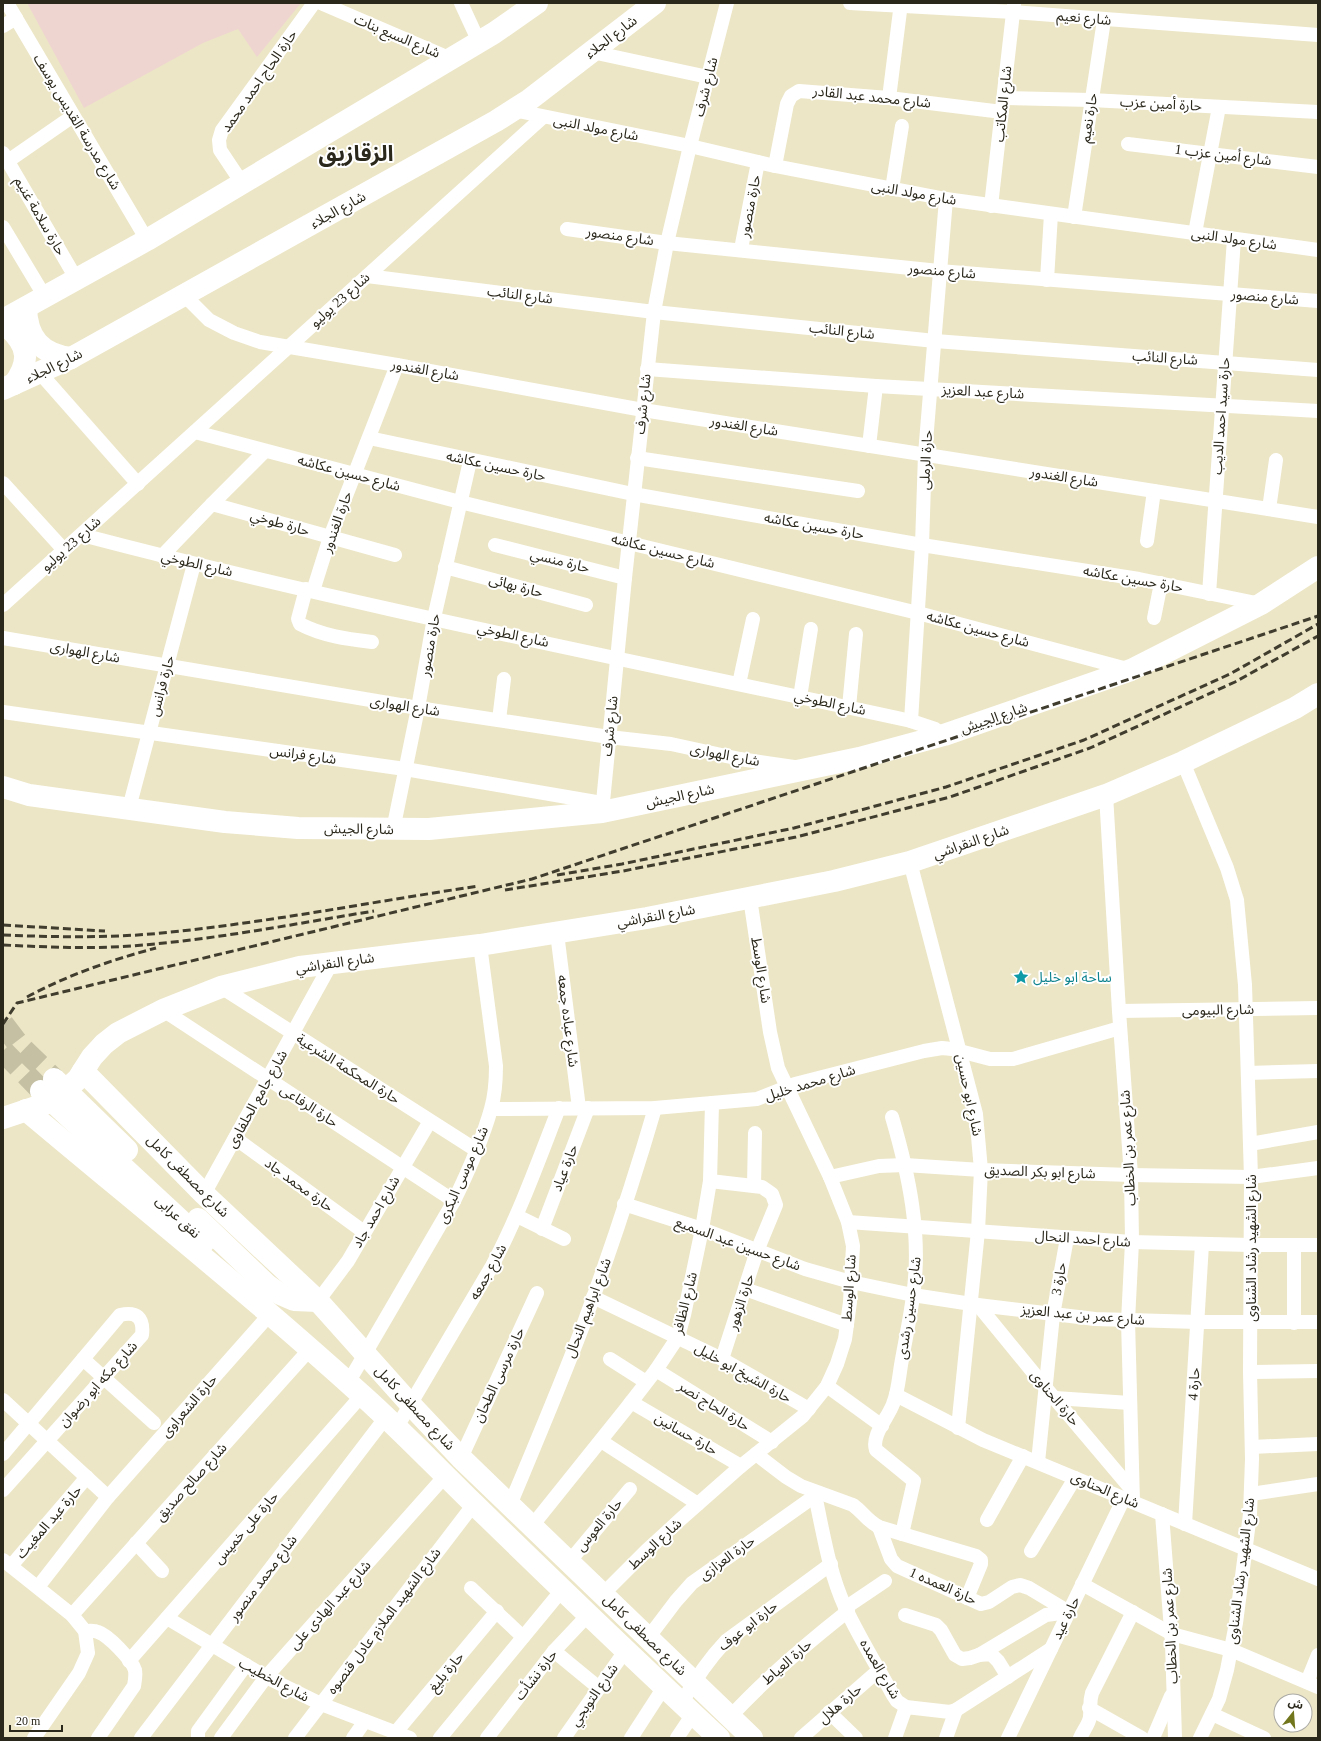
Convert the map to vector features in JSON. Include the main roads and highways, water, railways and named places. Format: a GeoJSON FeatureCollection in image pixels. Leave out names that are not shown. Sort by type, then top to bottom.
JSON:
{"type":"FeatureCollection","features":[{"type":"Feature","properties":{"kind":"main road"},"geometry":{"type":"LineString","coordinates":[[3,320],[147,240],[479,42],[537,3]]}},
{"type":"Feature","properties":{"kind":"main road","name":"شارع الجلاء"},"geometry":{"type":"LineString","coordinates":[[9,387],[71,358],[185,296],[514,110],[656,3]]}},
{"type":"Feature","properties":{"kind":"main road"},"geometry":{"type":"LineString","coordinates":[[26,308],[26,320],[30,332],[37,343],[47,351],[59,356],[71,358]]}},
{"type":"Feature","properties":{"kind":"main road"},"geometry":{"type":"LineString","coordinates":[[3,326],[9,328],[19,337],[25,349],[26,362],[22,374],[9,387]]}},
{"type":"Feature","properties":{"kind":"main road","name":"شارع الجيش"},"geometry":{"type":"LineString","coordinates":[[3,787],[29,795],[225,822],[291,828],[393,830],[429,829],[602,808],[859,758],[944,735],[1131,670],[1261,604],[1318,567]]}},
{"type":"Feature","properties":{"kind":"main road","name":"شارع النقراشي"},"geometry":{"type":"LineString","coordinates":[[3,1118],[26,1110],[53,1090],[83,1072],[92,1056],[118,1033],[163,1010],[221,987],[300,967],[480,945],[557,933],[750,898],[834,881],[910,862],[1106,795],[1183,762],[1295,708],[1318,694]]}},
{"type":"Feature","properties":{"kind":"main road","name":"شارع مصطفى كامل"},"geometry":{"type":"LineString","coordinates":[[83,1072],[204,1194],[318,1301],[411,1405],[461,1458],[752,1738]]}},
{"type":"Feature","properties":{"kind":"main road","name":"نفق عرابى"},"geometry":{"type":"LineString","coordinates":[[53,1090],[266,1285],[280,1294],[294,1300],[318,1301]]}},
{"type":"Feature","properties":{"kind":"main road","name":"نفق عرابى"},"geometry":{"type":"LineString","coordinates":[[53,1090],[267,1299],[310,1349]]}},
{"type":"Feature","properties":{"kind":"main road","name":"شارع مصطفى كامل"},"geometry":{"type":"LineString","coordinates":[[26,1110],[270,1314],[355,1389],[391,1422],[625,1651],[719,1738]]}},
{"type":"Feature","properties":{"kind":"tunnel"},"geometry":{"type":"LineString","coordinates":[[3,1024],[19,1045],[54,1079]]}},
{"type":"Feature","properties":{"kind":"tunnel"},"geometry":{"type":"LineString","coordinates":[[3,1051],[41,1090]]}},
{"type":"Feature","properties":{"kind":"railway"},"geometry":{"type":"LineString","coordinates":[[3,1024],[17,1003],[532,879],[1318,616]]}},
{"type":"Feature","properties":{"kind":"railway"},"geometry":{"type":"LineString","coordinates":[[557,875],[622,864],[794,828],[946,787],[1084,740],[1230,674],[1318,624]]}},
{"type":"Feature","properties":{"kind":"railway"},"geometry":{"type":"LineString","coordinates":[[505,890],[623,871],[796,837],[950,797],[1090,748],[1235,682],[1318,636]]}},
{"type":"Feature","properties":{"kind":"railway"},"geometry":{"type":"LineString","coordinates":[[3,935],[77,937],[151,934],[192,930],[274,919],[479,886]]}},
{"type":"Feature","properties":{"kind":"railway"},"geometry":{"type":"LineString","coordinates":[[3,945],[51,947],[131,946],[192,940],[374,911]]}},
{"type":"Feature","properties":{"kind":"railway"},"geometry":{"type":"LineString","coordinates":[[3,925],[105,931]]}},
{"type":"Feature","properties":{"kind":"railway"},"geometry":{"type":"LineString","coordinates":[[27,997],[42,989],[90,969],[156,948]]}},
{"type":"Feature","properties":{"kind":"place","name":"ساحة ابو خليل"},"geometry":{"type":"Point","coordinates":[1021,977]}},
{"type":"Feature","properties":{"kind":"district","name":"الزقازيق"},"geometry":{"type":"Point","coordinates":[356,153]}}]}
